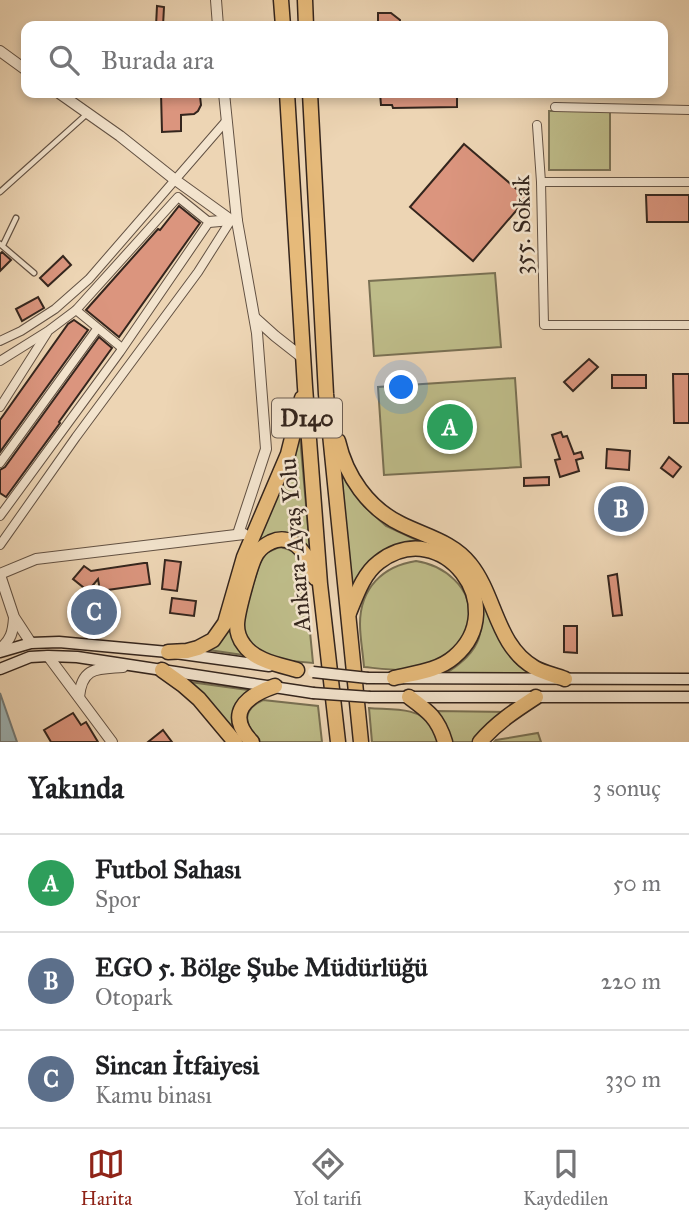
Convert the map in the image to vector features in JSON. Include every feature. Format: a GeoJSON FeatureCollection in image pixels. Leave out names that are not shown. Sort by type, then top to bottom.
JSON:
{"type":"FeatureCollection","features":[{"type":"Feature","properties":{"kind":"highway"},"geometry":{"type":"LineString","coordinates":[[281,0],[283,21]]}},
{"type":"Feature","properties":{"kind":"highway"},"geometry":{"type":"LineString","coordinates":[[305,0],[306,21]]}},
{"type":"Feature","properties":{"kind":"highway","name":"Ankara-Ayaş Yolu"},"geometry":{"type":"LineString","coordinates":[[287,98],[320,584],[337,737]]}},
{"type":"Feature","properties":{"kind":"highway","name":"Ankara-Ayaş Yolu"},"geometry":{"type":"LineString","coordinates":[[310,98],[326,394],[360,742]]}},
{"type":"Feature","properties":{"kind":"highway"},"geometry":{"type":"LineString","coordinates":[[169,652],[198,648],[213,640],[225,623],[244,557],[288,454],[305,387]]}},
{"type":"Feature","properties":{"kind":"highway"},"geometry":{"type":"LineString","coordinates":[[326,394],[344,463],[370,502],[400,523],[457,551],[477,574],[504,632],[523,660],[565,679]]}},
{"type":"Feature","properties":{"kind":"highway"},"geometry":{"type":"LineString","coordinates":[[297,670],[255,656],[245,648],[239,637],[239,613],[258,552],[277,540],[286,540],[300,548],[312,566],[323,613]]}},
{"type":"Feature","properties":{"kind":"highway"},"geometry":{"type":"LineString","coordinates":[[348,614],[362,582],[377,563],[394,554],[411,549],[430,550],[449,559],[463,571],[475,600],[476,615],[468,640],[452,659],[434,668],[394,678]]}},
{"type":"Feature","properties":{"kind":"highway"},"geometry":{"type":"LineString","coordinates":[[162,670],[199,699],[235,742]]}},
{"type":"Feature","properties":{"kind":"highway"},"geometry":{"type":"LineString","coordinates":[[252,742],[245,735],[239,721],[243,704],[257,692],[275,686]]}},
{"type":"Feature","properties":{"kind":"highway"},"geometry":{"type":"LineString","coordinates":[[409,696],[431,714],[441,727],[445,742]]}},
{"type":"Feature","properties":{"kind":"highway"},"geometry":{"type":"LineString","coordinates":[[480,742],[498,724],[536,696]]}},
{"type":"Feature","properties":{"kind":"main road"},"geometry":{"type":"LineString","coordinates":[[0,651],[31,643],[59,642],[169,652],[313,673],[368,678],[689,679]]}},
{"type":"Feature","properties":{"kind":"main road"},"geometry":{"type":"LineString","coordinates":[[1,669],[30,657],[77,657],[313,693],[370,696],[689,697]]}},
{"type":"Feature","properties":{"kind":"street"},"geometry":{"type":"LineString","coordinates":[[216,0],[218,21]]}},
{"type":"Feature","properties":{"kind":"street"},"geometry":{"type":"LineString","coordinates":[[0,51],[21,66]]}},
{"type":"Feature","properties":{"kind":"street"},"geometry":{"type":"LineString","coordinates":[[66,98],[234,221]]}},
{"type":"Feature","properties":{"kind":"street"},"geometry":{"type":"LineString","coordinates":[[225,98],[234,221],[257,333],[266,449],[238,534]]}},
{"type":"Feature","properties":{"kind":"street"},"geometry":{"type":"LineString","coordinates":[[555,107],[689,110]]}},
{"type":"Feature","properties":{"kind":"street"},"geometry":{"type":"LineString","coordinates":[[0,341],[21,331],[70,298],[227,120]]}},
{"type":"Feature","properties":{"kind":"street","name":"355. Sokak"},"geometry":{"type":"LineString","coordinates":[[537,125],[544,325],[689,325]]}},
{"type":"Feature","properties":{"kind":"street"},"geometry":{"type":"LineString","coordinates":[[541,182],[689,182]]}},
{"type":"Feature","properties":{"kind":"street"},"geometry":{"type":"LineString","coordinates":[[0,361],[76,310],[178,197],[209,222],[234,221]]}},
{"type":"Feature","properties":{"kind":"street"},"geometry":{"type":"LineString","coordinates":[[0,545],[234,221]]}},
{"type":"Feature","properties":{"kind":"street"},"geometry":{"type":"LineString","coordinates":[[0,516],[209,222]]}},
{"type":"Feature","properties":{"kind":"street"},"geometry":{"type":"LineString","coordinates":[[76,310],[122,348]]}},
{"type":"Feature","properties":{"kind":"street"},"geometry":{"type":"LineString","coordinates":[[254,318],[303,358]]}},
{"type":"Feature","properties":{"kind":"street"},"geometry":{"type":"LineString","coordinates":[[0,463],[97,329]]}},
{"type":"Feature","properties":{"kind":"street"},"geometry":{"type":"LineString","coordinates":[[0,407],[48,331]]}},
{"type":"Feature","properties":{"kind":"street"},"geometry":{"type":"LineString","coordinates":[[31,643],[14,617],[0,575],[36,559],[254,533]]}},
{"type":"Feature","properties":{"kind":"street"},"geometry":{"type":"LineString","coordinates":[[0,651],[9,642],[14,617]]}},
{"type":"Feature","properties":{"kind":"street"},"geometry":{"type":"LineString","coordinates":[[48,656],[112,742]]}},
{"type":"Feature","properties":{"kind":"street"},"geometry":{"type":"LineString","coordinates":[[79,697],[80,685],[88,674],[98,669],[134,665]]}},
{"type":"Feature","properties":{"kind":"lane"},"geometry":{"type":"LineString","coordinates":[[0,192],[88,113]]}},
{"type":"Feature","properties":{"kind":"lane"},"geometry":{"type":"LineString","coordinates":[[16,218],[2,245],[34,273]]}},
{"type":"Feature","properties":{"kind":"shaded area"},"geometry":{"type":"Polygon","coordinates":[[[549,111],[610,111],[610,170],[549,170],[549,111]]]}},
{"type":"Feature","properties":{"kind":"shaded area"},"geometry":{"type":"Polygon","coordinates":[[[495,273],[501,347],[374,356],[369,281],[495,273]]]}},
{"type":"Feature","properties":{"kind":"shaded area"},"geometry":{"type":"Polygon","coordinates":[[[515,378],[521,467],[384,475],[378,387],[515,378]]]}},
{"type":"Feature","properties":{"kind":"shaded area"},"geometry":{"type":"Polygon","coordinates":[[[300,437],[310,550],[297,537],[254,547],[300,437]]]}},
{"type":"Feature","properties":{"kind":"shaded area"},"geometry":{"type":"Polygon","coordinates":[[[341,472],[364,506],[386,526],[449,555],[397,551],[352,593],[341,472]]]}},
{"type":"Feature","properties":{"kind":"shaded area"},"geometry":{"type":"Polygon","coordinates":[[[279,547],[296,554],[304,570],[313,663],[269,659],[249,642],[244,633],[242,622],[259,565],[266,553],[279,547]]]}},
{"type":"Feature","properties":{"kind":"shaded area"},"geometry":{"type":"Polygon","coordinates":[[[416,561],[437,567],[446,573],[466,597],[469,619],[461,643],[437,663],[418,669],[364,667],[360,624],[364,600],[369,590],[384,574],[393,568],[416,561]]]}},
{"type":"Feature","properties":{"kind":"shaded area"},"geometry":{"type":"Polygon","coordinates":[[[475,586],[507,651],[517,664],[533,675],[443,675],[467,657],[479,638],[481,615],[475,586]]]}},
{"type":"Feature","properties":{"kind":"shaded area"},"geometry":{"type":"Polygon","coordinates":[[[232,618],[235,642],[243,655],[209,650],[216,644],[232,618]]]}},
{"type":"Feature","properties":{"kind":"shaded area"},"geometry":{"type":"Polygon","coordinates":[[[190,682],[248,690],[238,703],[241,738],[190,682]]]}},
{"type":"Feature","properties":{"kind":"shaded area"},"geometry":{"type":"Polygon","coordinates":[[[263,700],[318,706],[322,742],[260,742],[247,719],[250,709],[263,700]]]}},
{"type":"Feature","properties":{"kind":"shaded area"},"geometry":{"type":"Polygon","coordinates":[[[369,708],[403,710],[419,715],[432,726],[438,742],[372,742],[369,708]]]}},
{"type":"Feature","properties":{"kind":"shaded area"},"geometry":{"type":"Polygon","coordinates":[[[435,711],[508,712],[474,742],[452,742],[435,711]]]}},
{"type":"Feature","properties":{"kind":"shaded area"},"geometry":{"type":"Polygon","coordinates":[[[538,733],[541,742],[494,742],[496,740],[538,733]]]}},
{"type":"Feature","properties":{"kind":"water"},"geometry":{"type":"Polygon","coordinates":[[[0,693],[17,742],[0,742],[0,693]]]}},
{"type":"Feature","properties":{"kind":"building"},"geometry":{"type":"Polygon","coordinates":[[[157,6],[164,7],[163,21],[156,21],[157,6]]]}},
{"type":"Feature","properties":{"kind":"building"},"geometry":{"type":"Polygon","coordinates":[[[378,13],[391,13],[400,20],[400,21],[378,21],[378,13]]]}},
{"type":"Feature","properties":{"kind":"building"},"geometry":{"type":"Polygon","coordinates":[[[161,98],[200,98],[198,111],[181,115],[181,131],[162,132],[161,98]]]}},
{"type":"Feature","properties":{"kind":"building"},"geometry":{"type":"Polygon","coordinates":[[[380,98],[457,98],[457,107],[393,108],[392,105],[381,105],[380,98]]]}},
{"type":"Feature","properties":{"kind":"building"},"geometry":{"type":"Polygon","coordinates":[[[464,144],[527,198],[473,261],[410,207],[464,144]]]}},
{"type":"Feature","properties":{"kind":"building"},"geometry":{"type":"Polygon","coordinates":[[[646,195],[689,195],[689,222],[647,222],[646,195]]]}},
{"type":"Feature","properties":{"kind":"building"},"geometry":{"type":"Polygon","coordinates":[[[179,206],[200,223],[119,337],[86,310],[179,206]]]}},
{"type":"Feature","properties":{"kind":"building"},"geometry":{"type":"Polygon","coordinates":[[[2,252],[11,260],[0,271],[0,254],[2,252]]]}},
{"type":"Feature","properties":{"kind":"building"},"geometry":{"type":"Polygon","coordinates":[[[63,256],[71,265],[48,286],[40,278],[63,256]]]}},
{"type":"Feature","properties":{"kind":"building"},"geometry":{"type":"Polygon","coordinates":[[[38,297],[44,308],[22,321],[16,309],[38,297]]]}},
{"type":"Feature","properties":{"kind":"building"},"geometry":{"type":"Polygon","coordinates":[[[74,320],[88,330],[0,452],[0,420],[68,324],[74,320]]]}},
{"type":"Feature","properties":{"kind":"building"},"geometry":{"type":"Polygon","coordinates":[[[99,337],[112,348],[6,497],[0,493],[0,470],[5,467],[99,337]]]}},
{"type":"Feature","properties":{"kind":"building"},"geometry":{"type":"Polygon","coordinates":[[[589,359],[598,367],[573,391],[564,382],[589,359]]]}},
{"type":"Feature","properties":{"kind":"building"},"geometry":{"type":"Polygon","coordinates":[[[673,374],[689,374],[689,423],[674,423],[673,374]]]}},
{"type":"Feature","properties":{"kind":"building"},"geometry":{"type":"Polygon","coordinates":[[[612,375],[646,375],[646,388],[612,388],[612,375]]]}},
{"type":"Feature","properties":{"kind":"building"},"geometry":{"type":"Polygon","coordinates":[[[561,432],[563,437],[567,436],[574,454],[581,452],[583,458],[576,460],[579,471],[560,477],[555,460],[560,459],[552,435],[561,432]]]}},
{"type":"Feature","properties":{"kind":"building"},"geometry":{"type":"Polygon","coordinates":[[[607,449],[630,451],[629,470],[606,468],[607,449]]]}},
{"type":"Feature","properties":{"kind":"building"},"geometry":{"type":"Polygon","coordinates":[[[669,457],[681,467],[673,477],[661,468],[669,457]]]}},
{"type":"Feature","properties":{"kind":"building"},"geometry":{"type":"Polygon","coordinates":[[[549,477],[549,485],[524,486],[524,478],[549,477]]]}},
{"type":"Feature","properties":{"kind":"building"},"geometry":{"type":"Polygon","coordinates":[[[165,560],[181,562],[177,591],[162,589],[165,560]]]}},
{"type":"Feature","properties":{"kind":"building"},"geometry":{"type":"Polygon","coordinates":[[[147,563],[150,584],[100,591],[98,579],[88,591],[73,579],[84,566],[91,571],[147,563]]]}},
{"type":"Feature","properties":{"kind":"building"},"geometry":{"type":"Polygon","coordinates":[[[617,574],[622,615],[613,616],[608,576],[617,574]]]}},
{"type":"Feature","properties":{"kind":"building"},"geometry":{"type":"Polygon","coordinates":[[[172,598],[196,601],[194,616],[170,613],[172,598]]]}},
{"type":"Feature","properties":{"kind":"building"},"geometry":{"type":"Polygon","coordinates":[[[88,616],[98,617],[97,631],[88,631],[88,616]]]}},
{"type":"Feature","properties":{"kind":"building"},"geometry":{"type":"Polygon","coordinates":[[[564,626],[577,626],[577,653],[564,652],[564,626]]]}},
{"type":"Feature","properties":{"kind":"building"},"geometry":{"type":"Polygon","coordinates":[[[73,713],[81,725],[86,722],[98,742],[51,742],[44,730],[73,713]]]}},
{"type":"Feature","properties":{"kind":"building"},"geometry":{"type":"Polygon","coordinates":[[[163,730],[172,742],[148,742],[163,730]]]}},
{"type":"Feature","properties":{"kind":"place","name":"Futbol Sahası"},"geometry":{"type":"Point","coordinates":[450,427]}},
{"type":"Feature","properties":{"kind":"place","name":"EGO 5. Bölge Şube Müdürlüğü"},"geometry":{"type":"Point","coordinates":[621,509]}},
{"type":"Feature","properties":{"kind":"place","name":"Sincan İtfaiyesi"},"geometry":{"type":"Point","coordinates":[94,612]}}]}
